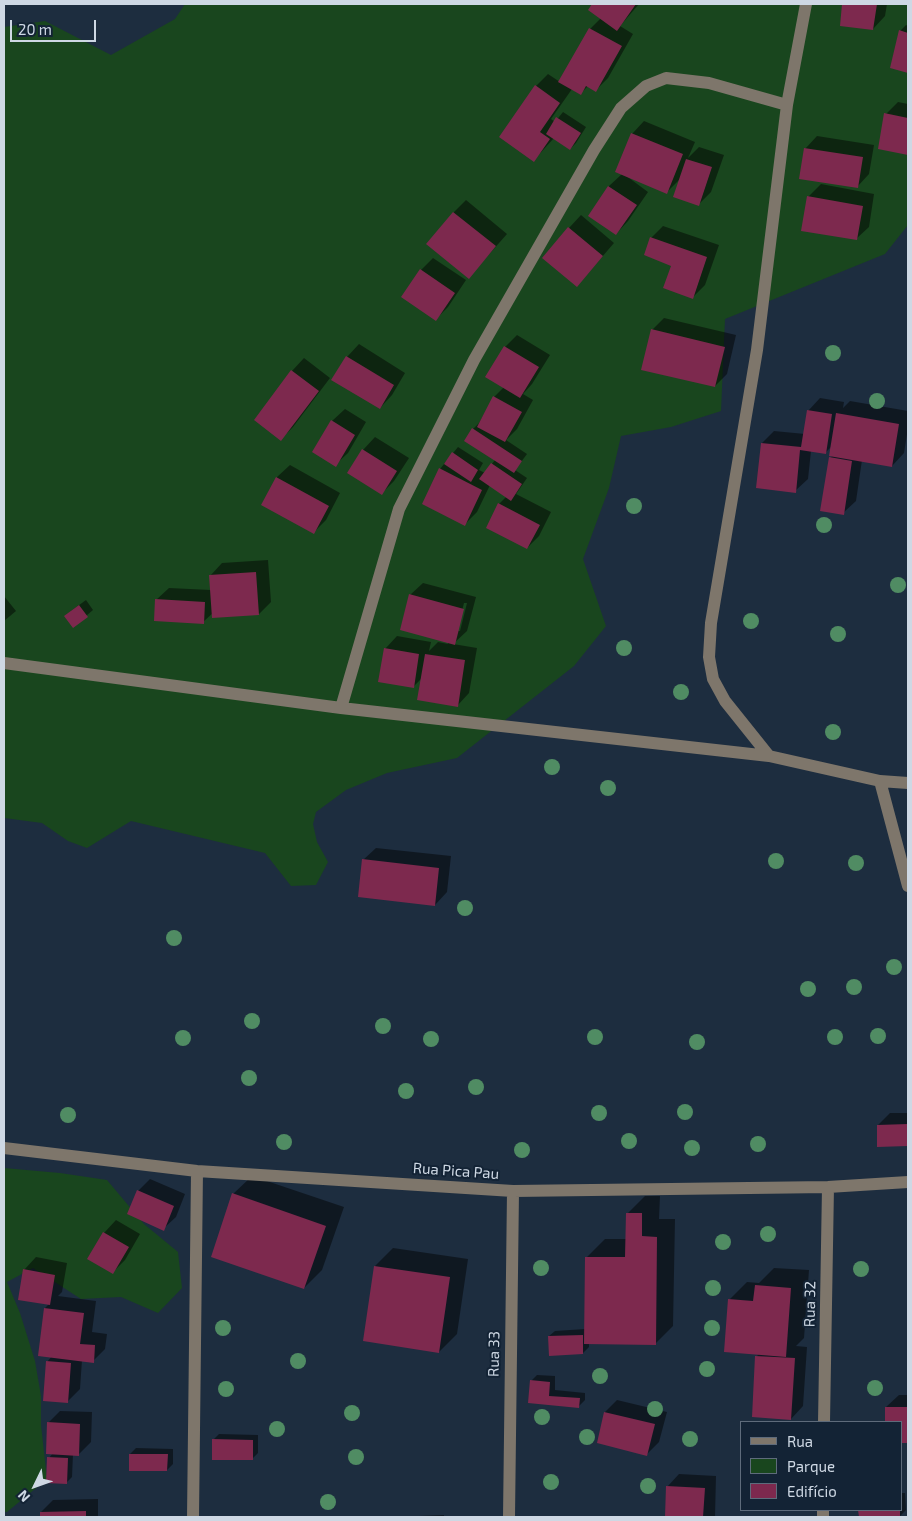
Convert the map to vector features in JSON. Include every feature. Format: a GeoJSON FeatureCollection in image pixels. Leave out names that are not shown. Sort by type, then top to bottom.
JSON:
{"type":"FeatureCollection","features":[{"type":"Feature","properties":{"kind":"street"},"geometry":{"type":"LineString","coordinates":[[769,756],[725,701],[713,679],[709,657],[714,598],[757,350],[787,105],[806,4]]}},
{"type":"Feature","properties":{"kind":"street"},"geometry":{"type":"LineString","coordinates":[[341,708],[399,509],[474,360],[594,150],[621,108],[646,86],[666,78],[710,83],[787,105]]}},
{"type":"Feature","properties":{"kind":"street"},"geometry":{"type":"LineString","coordinates":[[4,663],[341,708],[769,756],[880,781],[908,783]]}},
{"type":"Feature","properties":{"kind":"street"},"geometry":{"type":"LineString","coordinates":[[880,781],[908,886]]}},
{"type":"Feature","properties":{"kind":"street","name":"Rua Pica Pau"},"geometry":{"type":"LineString","coordinates":[[4,1148],[197,1171],[513,1191],[828,1187],[908,1182]]}},
{"type":"Feature","properties":{"kind":"street"},"geometry":{"type":"LineString","coordinates":[[193,1517],[197,1171]]}},
{"type":"Feature","properties":{"kind":"street","name":"Rua 32"},"geometry":{"type":"LineString","coordinates":[[824,1421],[828,1187]]}},
{"type":"Feature","properties":{"kind":"street","name":"Rua 33"},"geometry":{"type":"LineString","coordinates":[[509,1517],[513,1191]]}},
{"type":"Feature","properties":{"kind":"green space"},"geometry":{"type":"Polygon","coordinates":[[[185,4],[908,4],[908,225],[885,254],[725,319],[721,411],[671,427],[621,436],[609,488],[583,559],[606,626],[574,666],[457,758],[387,773],[346,790],[316,812],[313,824],[317,842],[328,862],[316,885],[291,886],[265,853],[131,821],[87,848],[68,841],[42,823],[4,818],[4,27],[45,21],[111,55],[175,19],[185,4]]]}},
{"type":"Feature","properties":{"kind":"green space"},"geometry":{"type":"Polygon","coordinates":[[[4,1168],[60,1173],[107,1180],[144,1224],[178,1252],[182,1288],[158,1313],[121,1297],[81,1299],[33,1268],[7,1282],[20,1313],[35,1361],[41,1396],[41,1425],[47,1479],[7,1512],[4,1512],[4,1168]]]}},
{"type":"Feature","properties":{"kind":"building"},"geometry":{"type":"Polygon","coordinates":[[[592,4],[636,4],[617,31],[588,10],[592,4]]]}},
{"type":"Feature","properties":{"kind":"building"},"geometry":{"type":"Polygon","coordinates":[[[842,4],[877,4],[873,30],[840,26],[842,4]]]}},
{"type":"Feature","properties":{"kind":"building"},"geometry":{"type":"Polygon","coordinates":[[[589,28],[622,46],[596,92],[586,86],[581,95],[558,82],[589,28]]]}},
{"type":"Feature","properties":{"kind":"building"},"geometry":{"type":"Polygon","coordinates":[[[899,30],[908,33],[908,73],[890,68],[899,30]]]}},
{"type":"Feature","properties":{"kind":"building"},"geometry":{"type":"Polygon","coordinates":[[[535,85],[560,103],[540,132],[550,139],[534,162],[499,137],[535,85]]]}},
{"type":"Feature","properties":{"kind":"building"},"geometry":{"type":"Polygon","coordinates":[[[884,113],[908,118],[908,155],[878,149],[884,113]]]}},
{"type":"Feature","properties":{"kind":"building"},"geometry":{"type":"Polygon","coordinates":[[[556,117],[581,133],[570,150],[546,134],[556,117]]]}},
{"type":"Feature","properties":{"kind":"building"},"geometry":{"type":"Polygon","coordinates":[[[631,133],[683,154],[667,194],[615,172],[631,133]]]}},
{"type":"Feature","properties":{"kind":"building"},"geometry":{"type":"Polygon","coordinates":[[[804,148],[863,157],[858,188],[799,179],[804,148]]]}},
{"type":"Feature","properties":{"kind":"building"},"geometry":{"type":"Polygon","coordinates":[[[686,159],[712,167],[699,206],[673,197],[686,159]]]}},
{"type":"Feature","properties":{"kind":"building"},"geometry":{"type":"Polygon","coordinates":[[[608,186],[637,205],[616,235],[588,216],[608,186]]]}},
{"type":"Feature","properties":{"kind":"building"},"geometry":{"type":"Polygon","coordinates":[[[807,196],[863,206],[857,240],[801,231],[807,196]]]}},
{"type":"Feature","properties":{"kind":"building"},"geometry":{"type":"Polygon","coordinates":[[[453,212],[496,246],[469,279],[426,244],[453,212]]]}},
{"type":"Feature","properties":{"kind":"building"},"geometry":{"type":"Polygon","coordinates":[[[568,227],[603,256],[577,287],[542,258],[568,227]]]}},
{"type":"Feature","properties":{"kind":"building"},"geometry":{"type":"Polygon","coordinates":[[[650,237],[707,257],[693,299],[663,288],[671,266],[644,255],[650,237]]]}},
{"type":"Feature","properties":{"kind":"building"},"geometry":{"type":"Polygon","coordinates":[[[420,269],[455,293],[436,321],[401,297],[420,269]]]}},
{"type":"Feature","properties":{"kind":"building"},"geometry":{"type":"Polygon","coordinates":[[[651,329],[725,347],[715,387],[641,370],[651,329]]]}},
{"type":"Feature","properties":{"kind":"building"},"geometry":{"type":"Polygon","coordinates":[[[504,346],[539,367],[520,398],[485,377],[504,346]]]}},
{"type":"Feature","properties":{"kind":"building"},"geometry":{"type":"Polygon","coordinates":[[[346,356],[394,385],[380,409],[331,380],[346,356]]]}},
{"type":"Feature","properties":{"kind":"building"},"geometry":{"type":"Polygon","coordinates":[[[291,370],[319,391],[281,441],[254,420],[291,370]]]}},
{"type":"Feature","properties":{"kind":"building"},"geometry":{"type":"Polygon","coordinates":[[[493,396],[522,412],[505,442],[477,427],[493,396]]]}},
{"type":"Feature","properties":{"kind":"building"},"geometry":{"type":"Polygon","coordinates":[[[807,410],[832,414],[826,454],[800,450],[796,493],[756,488],[761,443],[801,447],[807,410]]]}},
{"type":"Feature","properties":{"kind":"building"},"geometry":{"type":"Polygon","coordinates":[[[836,413],[899,424],[892,467],[829,456],[836,413]]]}},
{"type":"Feature","properties":{"kind":"building"},"geometry":{"type":"Polygon","coordinates":[[[331,420],[355,435],[336,467],[312,452],[331,420]]]}},
{"type":"Feature","properties":{"kind":"building"},"geometry":{"type":"Polygon","coordinates":[[[472,428],[522,461],[514,473],[464,441],[472,428]]]}},
{"type":"Feature","properties":{"kind":"building"},"geometry":{"type":"Polygon","coordinates":[[[362,449],[397,471],[382,495],[347,473],[362,449]]]}},
{"type":"Feature","properties":{"kind":"building"},"geometry":{"type":"Polygon","coordinates":[[[452,452],[478,470],[471,482],[444,464],[452,452]]]}},
{"type":"Feature","properties":{"kind":"building"},"geometry":{"type":"Polygon","coordinates":[[[829,457],[852,461],[844,515],[820,511],[829,457]]]}},
{"type":"Feature","properties":{"kind":"building"},"geometry":{"type":"Polygon","coordinates":[[[491,463],[522,484],[511,501],[479,479],[491,463]]]}},
{"type":"Feature","properties":{"kind":"building"},"geometry":{"type":"Polygon","coordinates":[[[439,468],[482,490],[465,526],[422,504],[439,468]]]}},
{"type":"Feature","properties":{"kind":"building"},"geometry":{"type":"Polygon","coordinates":[[[276,477],[329,506],[314,534],[261,505],[276,477]]]}},
{"type":"Feature","properties":{"kind":"building"},"geometry":{"type":"Polygon","coordinates":[[[498,503],[540,525],[527,549],[486,528],[498,503]]]}},
{"type":"Feature","properties":{"kind":"building"},"geometry":{"type":"Polygon","coordinates":[[[256,572],[259,615],[212,618],[209,575],[256,572]]]}},
{"type":"Feature","properties":{"kind":"building"},"geometry":{"type":"Polygon","coordinates":[[[409,594],[464,609],[455,645],[400,630],[409,594]]]}},
{"type":"Feature","properties":{"kind":"building"},"geometry":{"type":"Polygon","coordinates":[[[155,599],[205,602],[204,624],[154,621],[155,599]]]}},
{"type":"Feature","properties":{"kind":"building"},"geometry":{"type":"Polygon","coordinates":[[[79,605],[88,617],[73,628],[64,616],[79,605]]]}},
{"type":"Feature","properties":{"kind":"building"},"geometry":{"type":"Polygon","coordinates":[[[384,648],[419,654],[414,688],[378,682],[384,648]]]}},
{"type":"Feature","properties":{"kind":"building"},"geometry":{"type":"Polygon","coordinates":[[[425,654],[465,660],[458,707],[417,700],[425,654]]]}},
{"type":"Feature","properties":{"kind":"building"},"geometry":{"type":"Polygon","coordinates":[[[362,859],[439,868],[435,906],[358,897],[362,859]]]}},
{"type":"Feature","properties":{"kind":"building"},"geometry":{"type":"Polygon","coordinates":[[[908,1124],[908,1146],[877,1147],[877,1125],[908,1124]]]}},
{"type":"Feature","properties":{"kind":"building"},"geometry":{"type":"Polygon","coordinates":[[[137,1190],[174,1206],[164,1231],[127,1214],[137,1190]]]}},
{"type":"Feature","properties":{"kind":"building"},"geometry":{"type":"Polygon","coordinates":[[[232,1193],[326,1226],[304,1289],[211,1257],[232,1193]]]}},
{"type":"Feature","properties":{"kind":"building"},"geometry":{"type":"Polygon","coordinates":[[[626,1213],[642,1213],[642,1236],[657,1237],[656,1345],[584,1344],[585,1257],[625,1257],[626,1213]]]}},
{"type":"Feature","properties":{"kind":"building"},"geometry":{"type":"Polygon","coordinates":[[[103,1232],[129,1247],[113,1274],[87,1259],[103,1232]]]}},
{"type":"Feature","properties":{"kind":"building"},"geometry":{"type":"Polygon","coordinates":[[[374,1266],[450,1277],[439,1353],[363,1341],[374,1266]]]}},
{"type":"Feature","properties":{"kind":"building"},"geometry":{"type":"Polygon","coordinates":[[[23,1269],[55,1275],[50,1305],[18,1300],[23,1269]]]}},
{"type":"Feature","properties":{"kind":"building"},"geometry":{"type":"Polygon","coordinates":[[[755,1285],[791,1288],[786,1357],[724,1352],[728,1299],[753,1301],[755,1285]]]}},
{"type":"Feature","properties":{"kind":"building"},"geometry":{"type":"Polygon","coordinates":[[[44,1308],[84,1313],[80,1344],[95,1345],[94,1363],[38,1356],[44,1308]]]}},
{"type":"Feature","properties":{"kind":"building"},"geometry":{"type":"Polygon","coordinates":[[[583,1335],[583,1354],[549,1356],[548,1336],[583,1335]]]}},
{"type":"Feature","properties":{"kind":"building"},"geometry":{"type":"Polygon","coordinates":[[[755,1356],[795,1358],[791,1420],[752,1417],[755,1356]]]}},
{"type":"Feature","properties":{"kind":"building"},"geometry":{"type":"Polygon","coordinates":[[[46,1361],[71,1363],[68,1403],[43,1401],[46,1361]]]}},
{"type":"Feature","properties":{"kind":"building"},"geometry":{"type":"Polygon","coordinates":[[[530,1380],[550,1382],[549,1396],[580,1398],[579,1408],[528,1403],[530,1380]]]}},
{"type":"Feature","properties":{"kind":"building"},"geometry":{"type":"Polygon","coordinates":[[[885,1407],[908,1407],[908,1443],[902,1443],[902,1421],[885,1421],[885,1407]]]}},
{"type":"Feature","properties":{"kind":"building"},"geometry":{"type":"Polygon","coordinates":[[[604,1412],[655,1424],[647,1456],[597,1443],[604,1412]]]}},
{"type":"Feature","properties":{"kind":"building"},"geometry":{"type":"Polygon","coordinates":[[[47,1422],[80,1424],[79,1456],[46,1454],[47,1422]]]}},
{"type":"Feature","properties":{"kind":"building"},"geometry":{"type":"Polygon","coordinates":[[[212,1439],[253,1440],[253,1460],[212,1460],[212,1439]]]}},
{"type":"Feature","properties":{"kind":"building"},"geometry":{"type":"Polygon","coordinates":[[[129,1454],[168,1454],[167,1471],[129,1471],[129,1454]]]}},
{"type":"Feature","properties":{"kind":"building"},"geometry":{"type":"Polygon","coordinates":[[[47,1457],[68,1458],[67,1484],[46,1483],[47,1457]]]}},
{"type":"Feature","properties":{"kind":"building"},"geometry":{"type":"Polygon","coordinates":[[[666,1486],[705,1488],[703,1517],[665,1517],[666,1486]]]}},
{"type":"Feature","properties":{"kind":"building"},"geometry":{"type":"Polygon","coordinates":[[[86,1511],[86,1517],[40,1517],[40,1512],[86,1511]]]}},
{"type":"Feature","properties":{"kind":"building"},"geometry":{"type":"Polygon","coordinates":[[[858,1511],[900,1511],[900,1517],[859,1517],[858,1511]]]}}]}
